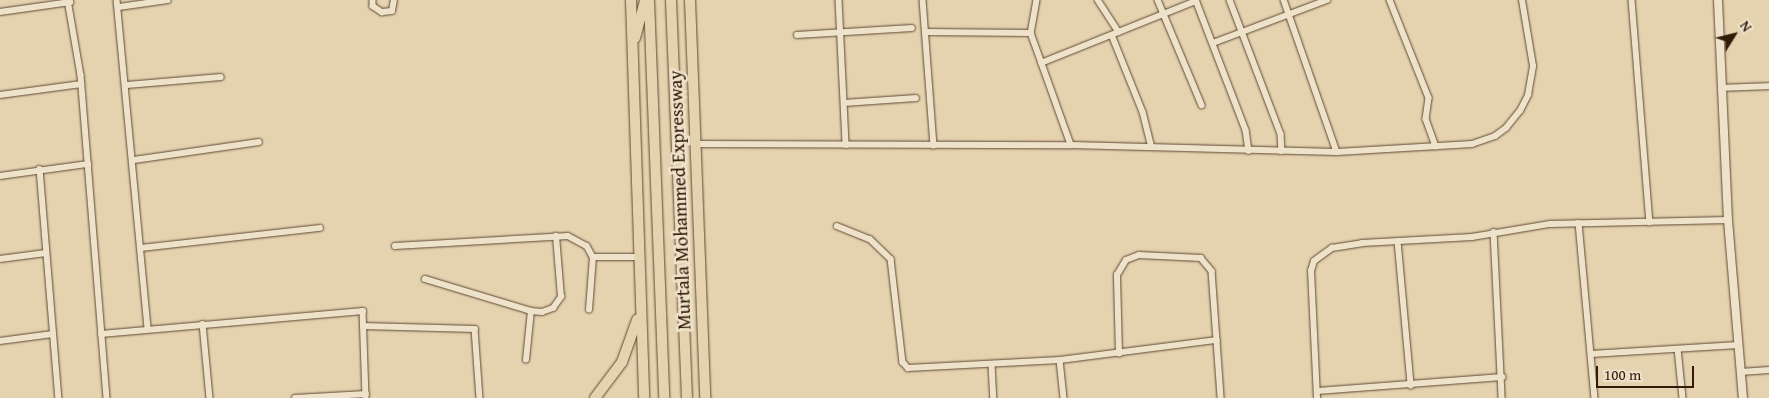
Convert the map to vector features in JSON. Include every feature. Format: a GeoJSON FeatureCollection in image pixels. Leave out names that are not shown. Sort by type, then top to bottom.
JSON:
{"type":"FeatureCollection","features":[{"type":"Feature","properties":{"kind":"highway"},"geometry":{"type":"LineString","coordinates":[[631,0],[642,282],[644,398]]}},
{"type":"Feature","properties":{"kind":"highway"},"geometry":{"type":"LineString","coordinates":[[633,50],[644,0]]}},
{"type":"Feature","properties":{"kind":"highway","name":"Murtala Mohammed Expressway"},"geometry":{"type":"LineString","coordinates":[[649,0],[664,398]]}},
{"type":"Feature","properties":{"kind":"highway","name":"Murtala Mohammed Expressway"},"geometry":{"type":"LineString","coordinates":[[671,0],[686,398]]}},
{"type":"Feature","properties":{"kind":"highway","name":"Murtala Mohammed Expressway"},"geometry":{"type":"LineString","coordinates":[[690,0],[706,398]]}},
{"type":"Feature","properties":{"kind":"highway"},"geometry":{"type":"LineString","coordinates":[[595,398],[613,378],[630,346],[639,311],[642,282]]}},
{"type":"Feature","properties":{"kind":"highway"},"geometry":{"type":"LineString","coordinates":[[704,367],[710,398]]}},
{"type":"Feature","properties":{"kind":"street"},"geometry":{"type":"LineString","coordinates":[[117,0],[127,85],[148,329]]}},
{"type":"Feature","properties":{"kind":"street"},"geometry":{"type":"LineString","coordinates":[[119,8],[168,0]]}},
{"type":"Feature","properties":{"kind":"street"},"geometry":{"type":"LineString","coordinates":[[373,0],[374,6],[382,12],[392,11],[394,0]]}},
{"type":"Feature","properties":{"kind":"street"},"geometry":{"type":"LineString","coordinates":[[840,0],[846,145]]}},
{"type":"Feature","properties":{"kind":"street"},"geometry":{"type":"LineString","coordinates":[[923,0],[934,146]]}},
{"type":"Feature","properties":{"kind":"street"},"geometry":{"type":"LineString","coordinates":[[1038,0],[1030,33],[1071,146]]}},
{"type":"Feature","properties":{"kind":"street"},"geometry":{"type":"LineString","coordinates":[[1098,0],[1118,32]]}},
{"type":"Feature","properties":{"kind":"street"},"geometry":{"type":"LineString","coordinates":[[1158,0],[1202,105]]}},
{"type":"Feature","properties":{"kind":"street"},"geometry":{"type":"LineString","coordinates":[[1041,63],[1196,0],[1246,130],[1249,151]]}},
{"type":"Feature","properties":{"kind":"street"},"geometry":{"type":"LineString","coordinates":[[1230,0],[1281,134],[1282,152]]}},
{"type":"Feature","properties":{"kind":"street"},"geometry":{"type":"LineString","coordinates":[[1284,0],[1337,152]]}},
{"type":"Feature","properties":{"kind":"street"},"geometry":{"type":"LineString","coordinates":[[1213,43],[1290,16],[1327,0]]}},
{"type":"Feature","properties":{"kind":"street"},"geometry":{"type":"LineString","coordinates":[[1390,0],[1429,98],[1426,119],[1436,146]]}},
{"type":"Feature","properties":{"kind":"street"},"geometry":{"type":"LineString","coordinates":[[696,144],[1152,146],[1282,152],[1337,152],[1472,144],[1495,136],[1514,119],[1525,103],[1533,66],[1522,0]]}},
{"type":"Feature","properties":{"kind":"street"},"geometry":{"type":"LineString","coordinates":[[1632,0],[1650,222]]}},
{"type":"Feature","properties":{"kind":"street"},"geometry":{"type":"LineString","coordinates":[[1718,0],[1728,220],[1742,398]]}},
{"type":"Feature","properties":{"kind":"street"},"geometry":{"type":"LineString","coordinates":[[0,12],[69,1],[81,84],[107,398]]}},
{"type":"Feature","properties":{"kind":"street"},"geometry":{"type":"LineString","coordinates":[[797,35],[912,28]]}},
{"type":"Feature","properties":{"kind":"street"},"geometry":{"type":"LineString","coordinates":[[926,32],[1030,33]]}},
{"type":"Feature","properties":{"kind":"street"},"geometry":{"type":"LineString","coordinates":[[1112,35],[1144,112],[1152,146]]}},
{"type":"Feature","properties":{"kind":"street"},"geometry":{"type":"LineString","coordinates":[[127,85],[221,77]]}},
{"type":"Feature","properties":{"kind":"street"},"geometry":{"type":"LineString","coordinates":[[0,95],[81,84]]}},
{"type":"Feature","properties":{"kind":"street"},"geometry":{"type":"LineString","coordinates":[[1722,88],[1769,86]]}},
{"type":"Feature","properties":{"kind":"street"},"geometry":{"type":"LineString","coordinates":[[844,103],[916,98]]}},
{"type":"Feature","properties":{"kind":"street"},"geometry":{"type":"LineString","coordinates":[[134,160],[259,142]]}},
{"type":"Feature","properties":{"kind":"street"},"geometry":{"type":"LineString","coordinates":[[0,176],[40,169],[88,164]]}},
{"type":"Feature","properties":{"kind":"street"},"geometry":{"type":"LineString","coordinates":[[40,169],[59,398]]}},
{"type":"Feature","properties":{"kind":"street"},"geometry":{"type":"LineString","coordinates":[[1502,377],[1317,395],[1310,290],[1314,261],[1332,248],[1344,245],[1579,223],[1728,220]]}},
{"type":"Feature","properties":{"kind":"street"},"geometry":{"type":"LineString","coordinates":[[1579,223],[1595,398]]}},
{"type":"Feature","properties":{"kind":"street"},"geometry":{"type":"LineString","coordinates":[[837,226],[870,239],[891,259],[903,362],[908,368],[1060,360],[1119,354],[1217,340]]}},
{"type":"Feature","properties":{"kind":"street"},"geometry":{"type":"LineString","coordinates":[[141,248],[320,228]]}},
{"type":"Feature","properties":{"kind":"street"},"geometry":{"type":"LineString","coordinates":[[1494,232],[1502,398]]}},
{"type":"Feature","properties":{"kind":"street"},"geometry":{"type":"LineString","coordinates":[[396,246],[556,236],[578,240],[594,257],[641,257]]}},
{"type":"Feature","properties":{"kind":"street"},"geometry":{"type":"LineString","coordinates":[[425,279],[531,311],[553,308],[561,296],[556,236]]}},
{"type":"Feature","properties":{"kind":"street"},"geometry":{"type":"LineString","coordinates":[[1398,241],[1410,385]]}},
{"type":"Feature","properties":{"kind":"street"},"geometry":{"type":"LineString","coordinates":[[0,259],[46,253]]}},
{"type":"Feature","properties":{"kind":"street"},"geometry":{"type":"LineString","coordinates":[[1119,354],[1117,275],[1126,260],[1139,255],[1190,255],[1205,260],[1212,271],[1221,398]]}},
{"type":"Feature","properties":{"kind":"street"},"geometry":{"type":"LineString","coordinates":[[589,310],[594,257]]}},
{"type":"Feature","properties":{"kind":"street"},"geometry":{"type":"LineString","coordinates":[[101,334],[363,311],[366,396],[295,398]]}},
{"type":"Feature","properties":{"kind":"street"},"geometry":{"type":"LineString","coordinates":[[526,360],[531,311]]}},
{"type":"Feature","properties":{"kind":"street"},"geometry":{"type":"LineString","coordinates":[[203,324],[210,398]]}},
{"type":"Feature","properties":{"kind":"street"},"geometry":{"type":"LineString","coordinates":[[363,326],[475,328],[480,398]]}},
{"type":"Feature","properties":{"kind":"street"},"geometry":{"type":"LineString","coordinates":[[0,340],[53,334]]}},
{"type":"Feature","properties":{"kind":"street"},"geometry":{"type":"LineString","coordinates":[[1591,354],[1738,345]]}},
{"type":"Feature","properties":{"kind":"street"},"geometry":{"type":"LineString","coordinates":[[1678,349],[1683,398]]}},
{"type":"Feature","properties":{"kind":"street"},"geometry":{"type":"LineString","coordinates":[[1060,360],[1064,398]]}},
{"type":"Feature","properties":{"kind":"street"},"geometry":{"type":"LineString","coordinates":[[992,365],[994,398]]}},
{"type":"Feature","properties":{"kind":"street"},"geometry":{"type":"LineString","coordinates":[[1740,372],[1769,370]]}}]}
